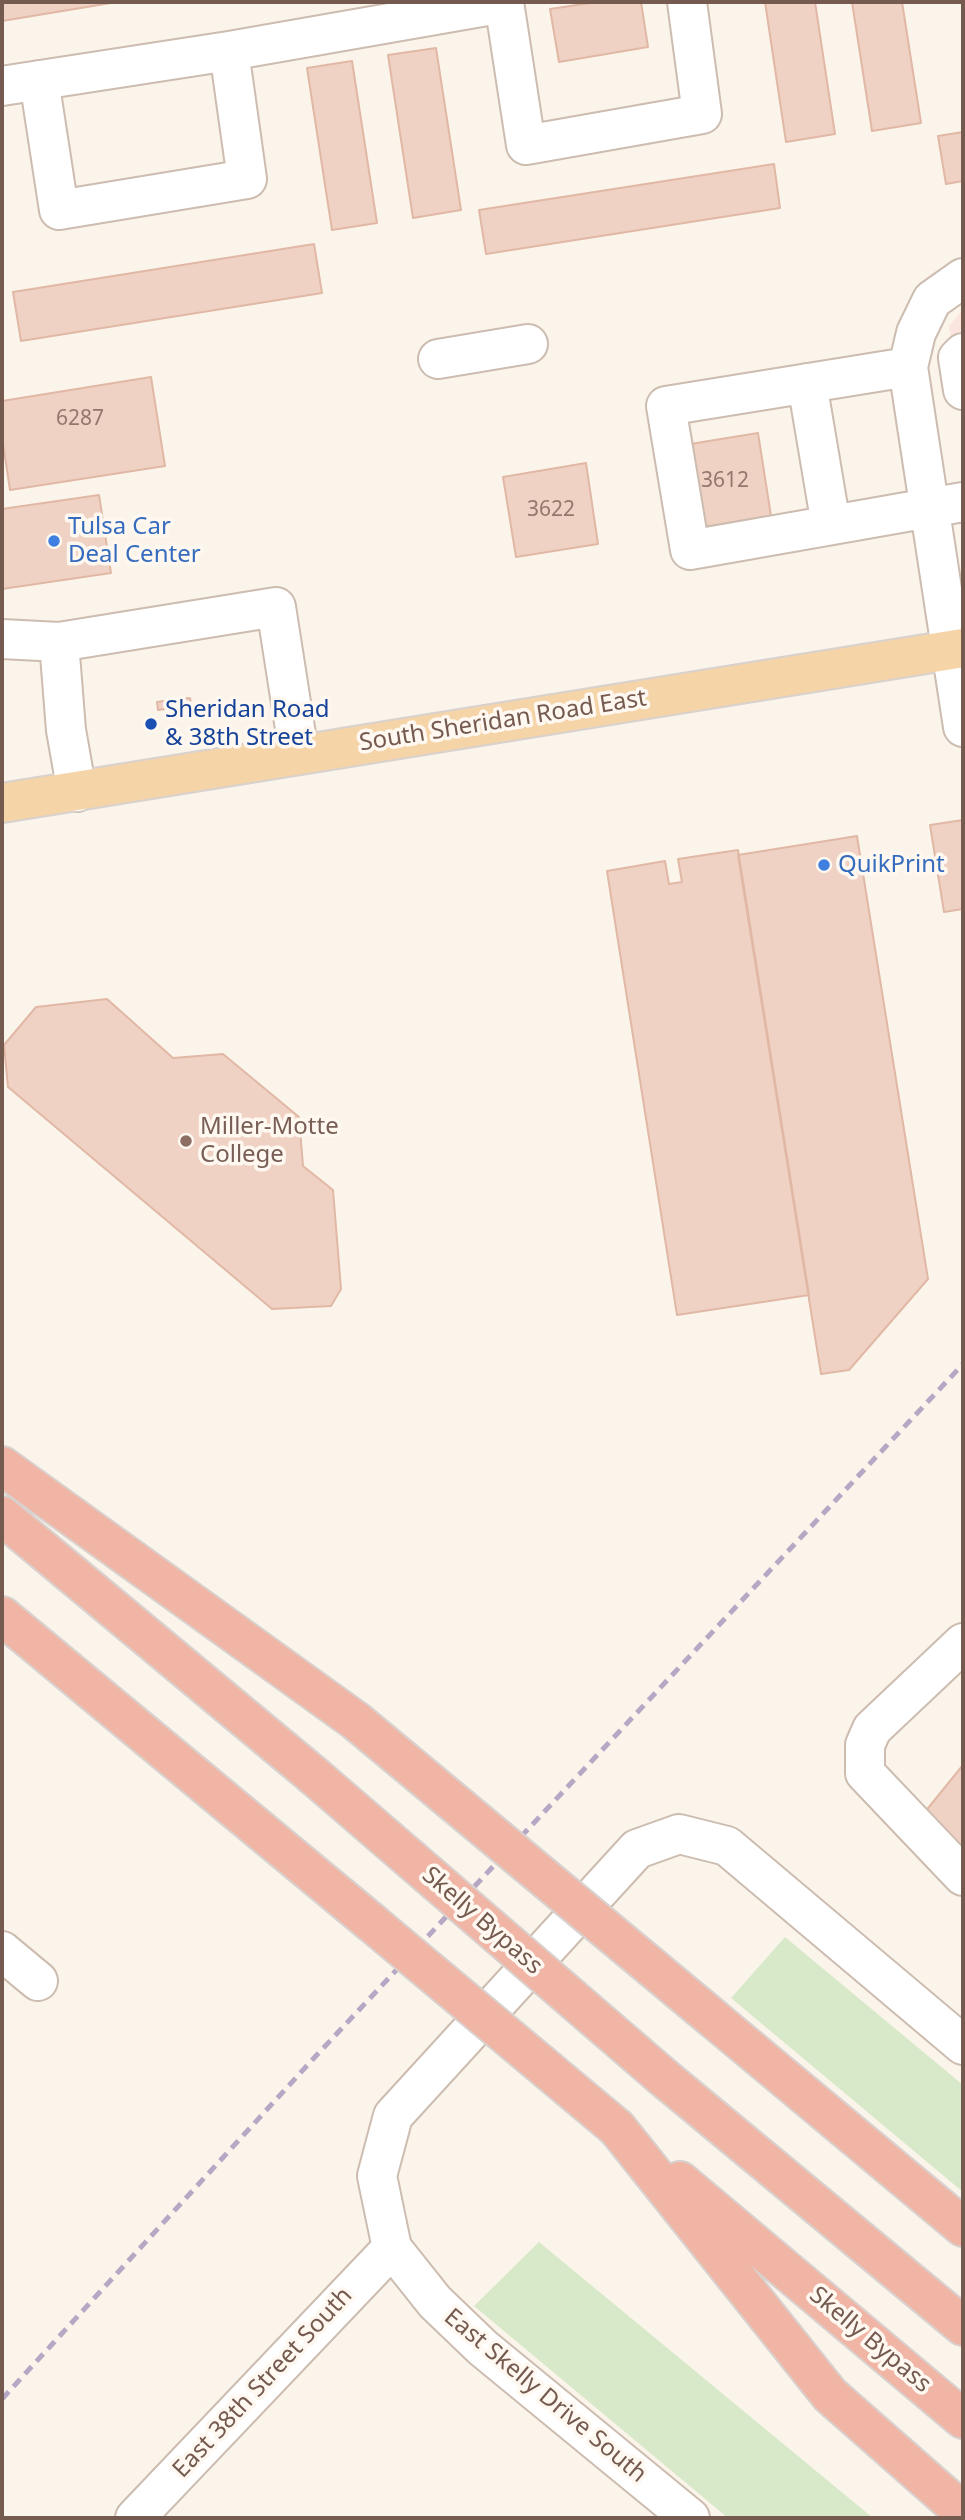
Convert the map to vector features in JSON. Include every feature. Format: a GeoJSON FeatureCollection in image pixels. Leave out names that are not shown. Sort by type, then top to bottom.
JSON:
{"type":"FeatureCollection","features":[{"type":"Feature","properties":{"kind":"highway"},"geometry":{"type":"LineString","coordinates":[[2,1466],[356,1721],[963,2227]]}},
{"type":"Feature","properties":{"kind":"highway","name":"Skelly Bypass"},"geometry":{"type":"LineString","coordinates":[[2,1516],[313,1775],[663,2077],[963,2326]]}},
{"type":"Feature","properties":{"kind":"highway","name":"Skelly Bypass"},"geometry":{"type":"LineString","coordinates":[[2,1616],[963,2419]]}},
{"type":"Feature","properties":{"kind":"highway"},"geometry":{"type":"LineString","coordinates":[[617,2128],[830,2395],[963,2512]]}},
{"type":"Feature","properties":{"kind":"main road","name":"South Sheridan Road East"},"geometry":{"type":"LineString","coordinates":[[2,803],[957,649]]}},
{"type":"Feature","properties":{"kind":"street"},"geometry":{"type":"LineString","coordinates":[[2,86],[229,51],[504,2],[526,145],[702,114],[687,2]]}},
{"type":"Feature","properties":{"kind":"street"},"geometry":{"type":"LineString","coordinates":[[38,80],[59,210],[247,179],[229,51]]}},
{"type":"Feature","properties":{"kind":"street"},"geometry":{"type":"LineString","coordinates":[[963,278],[932,300],[916,333],[908,368],[946,505],[963,727]]}},
{"type":"Feature","properties":{"kind":"street"},"geometry":{"type":"LineString","coordinates":[[438,359],[528,344]]}},
{"type":"Feature","properties":{"kind":"street"},"geometry":{"type":"LineString","coordinates":[[908,368],[666,406],[690,550],[946,505]]}},
{"type":"Feature","properties":{"kind":"street"},"geometry":{"type":"LineString","coordinates":[[807,383],[831,525]]}},
{"type":"Feature","properties":{"kind":"street"},"geometry":{"type":"LineString","coordinates":[[2,639],[59,642],[276,607],[299,754]]}},
{"type":"Feature","properties":{"kind":"street"},"geometry":{"type":"LineString","coordinates":[[59,642],[66,730],[77,792]]}},
{"type":"Feature","properties":{"kind":"street"},"geometry":{"type":"LineString","coordinates":[[963,1643],[872,1729],[865,1745],[865,1773],[963,1876]]}},
{"type":"Feature","properties":{"kind":"street","name":"East Skelly Drive South"},"geometry":{"type":"LineString","coordinates":[[690,2518],[483,2348],[435,2302],[392,2248],[377,2176],[393,2116],[637,1849],[679,1835],[727,1846],[963,2045]]}},
{"type":"Feature","properties":{"kind":"street"},"geometry":{"type":"LineString","coordinates":[[2,1951],[38,1981]]}},
{"type":"Feature","properties":{"kind":"street","name":"East 38th Street South"},"geometry":{"type":"LineString","coordinates":[[135,2518],[392,2248]]}},
{"type":"Feature","properties":{"kind":"shaded area"},"geometry":{"type":"Polygon","coordinates":[[[963,309],[963,418],[949,326],[963,309]]]}},
{"type":"Feature","properties":{"kind":"green space"},"geometry":{"type":"Polygon","coordinates":[[[785,1937],[963,2085],[963,2192],[731,1998],[785,1937]]]}},
{"type":"Feature","properties":{"kind":"green space"},"geometry":{"type":"Polygon","coordinates":[[[539,2242],[873,2518],[728,2518],[474,2306],[539,2242]]]}},
{"type":"Feature","properties":{"kind":"building"},"geometry":{"type":"Polygon","coordinates":[[[2,2],[117,2],[2,21],[2,2]]]}},
{"type":"Feature","properties":{"kind":"building"},"geometry":{"type":"Polygon","coordinates":[[[597,2],[641,2],[648,47],[559,62],[550,9],[597,2]]]}},
{"type":"Feature","properties":{"kind":"building"},"geometry":{"type":"Polygon","coordinates":[[[765,2],[815,2],[835,134],[786,142],[765,2]]]}},
{"type":"Feature","properties":{"kind":"building"},"geometry":{"type":"Polygon","coordinates":[[[852,2],[902,2],[921,123],[872,131],[852,2]]]}},
{"type":"Feature","properties":{"kind":"building"},"geometry":{"type":"Polygon","coordinates":[[[436,48],[461,210],[413,218],[388,55],[436,48]]]}},
{"type":"Feature","properties":{"kind":"building"},"geometry":{"type":"Polygon","coordinates":[[[352,61],[377,223],[332,230],[307,68],[352,61]]]}},
{"type":"Feature","properties":{"kind":"building"},"geometry":{"type":"Polygon","coordinates":[[[963,132],[963,181],[946,184],[938,136],[963,132]]]}},
{"type":"Feature","properties":{"kind":"building"},"geometry":{"type":"Polygon","coordinates":[[[774,164],[780,208],[486,254],[479,210],[774,164]]]}},
{"type":"Feature","properties":{"kind":"building"},"geometry":{"type":"Polygon","coordinates":[[[314,244],[322,293],[21,341],[13,292],[314,244]]]}},
{"type":"Feature","properties":{"kind":"building"},"geometry":{"type":"Polygon","coordinates":[[[151,377],[165,466],[10,490],[2,437],[2,401],[151,377]]]}},
{"type":"Feature","properties":{"kind":"building"},"geometry":{"type":"Polygon","coordinates":[[[758,433],[771,516],[691,529],[678,446],[758,433]]]}},
{"type":"Feature","properties":{"kind":"building"},"geometry":{"type":"Polygon","coordinates":[[[586,463],[598,544],[516,557],[503,477],[586,463]]]}},
{"type":"Feature","properties":{"kind":"building","name":"Tulsa Car Deal Center"},"geometry":{"type":"Polygon","coordinates":[[[99,495],[111,573],[2,589],[2,509],[99,495]]]}},
{"type":"Feature","properties":{"kind":"building"},"geometry":{"type":"Polygon","coordinates":[[[190,698],[191,705],[178,707],[177,699],[190,698]]]}},
{"type":"Feature","properties":{"kind":"building"},"geometry":{"type":"Polygon","coordinates":[[[171,700],[172,708],[158,710],[157,702],[171,700]]]}},
{"type":"Feature","properties":{"kind":"building"},"geometry":{"type":"Polygon","coordinates":[[[963,820],[963,909],[944,912],[930,825],[963,820]]]}},
{"type":"Feature","properties":{"kind":"building"},"geometry":{"type":"Polygon","coordinates":[[[857,836],[928,1279],[849,1370],[821,1374],[738,855],[857,836]]]}},
{"type":"Feature","properties":{"kind":"building"},"geometry":{"type":"Polygon","coordinates":[[[738,850],[809,1295],[677,1315],[607,871],[665,861],[669,884],[682,882],[678,859],[738,850]]]}},
{"type":"Feature","properties":{"kind":"building","name":"Miller-Motte College"},"geometry":{"type":"Polygon","coordinates":[[[107,999],[173,1058],[223,1054],[299,1117],[303,1166],[333,1190],[341,1289],[331,1306],[272,1309],[8,1087],[4,1045],[36,1007],[107,999]]]}},
{"type":"Feature","properties":{"kind":"building"},"geometry":{"type":"Polygon","coordinates":[[[963,1765],[963,1854],[920,1818],[963,1765]]]}},
{"type":"Feature","properties":{"kind":"railway"},"geometry":{"type":"LineString","coordinates":[[2,2399],[314,2058],[963,1364]]}},
{"type":"Feature","properties":{"kind":"place","name":"Tulsa Car Deal Center"},"geometry":{"type":"Point","coordinates":[54,541]}},
{"type":"Feature","properties":{"kind":"place","name":"Sheridan Road & 38th Street"},"geometry":{"type":"Point","coordinates":[151,724]}},
{"type":"Feature","properties":{"kind":"place","name":"QuikPrint"},"geometry":{"type":"Point","coordinates":[824,865]}},
{"type":"Feature","properties":{"kind":"place","name":"Miller-Motte College"},"geometry":{"type":"Point","coordinates":[186,1141]}}]}
